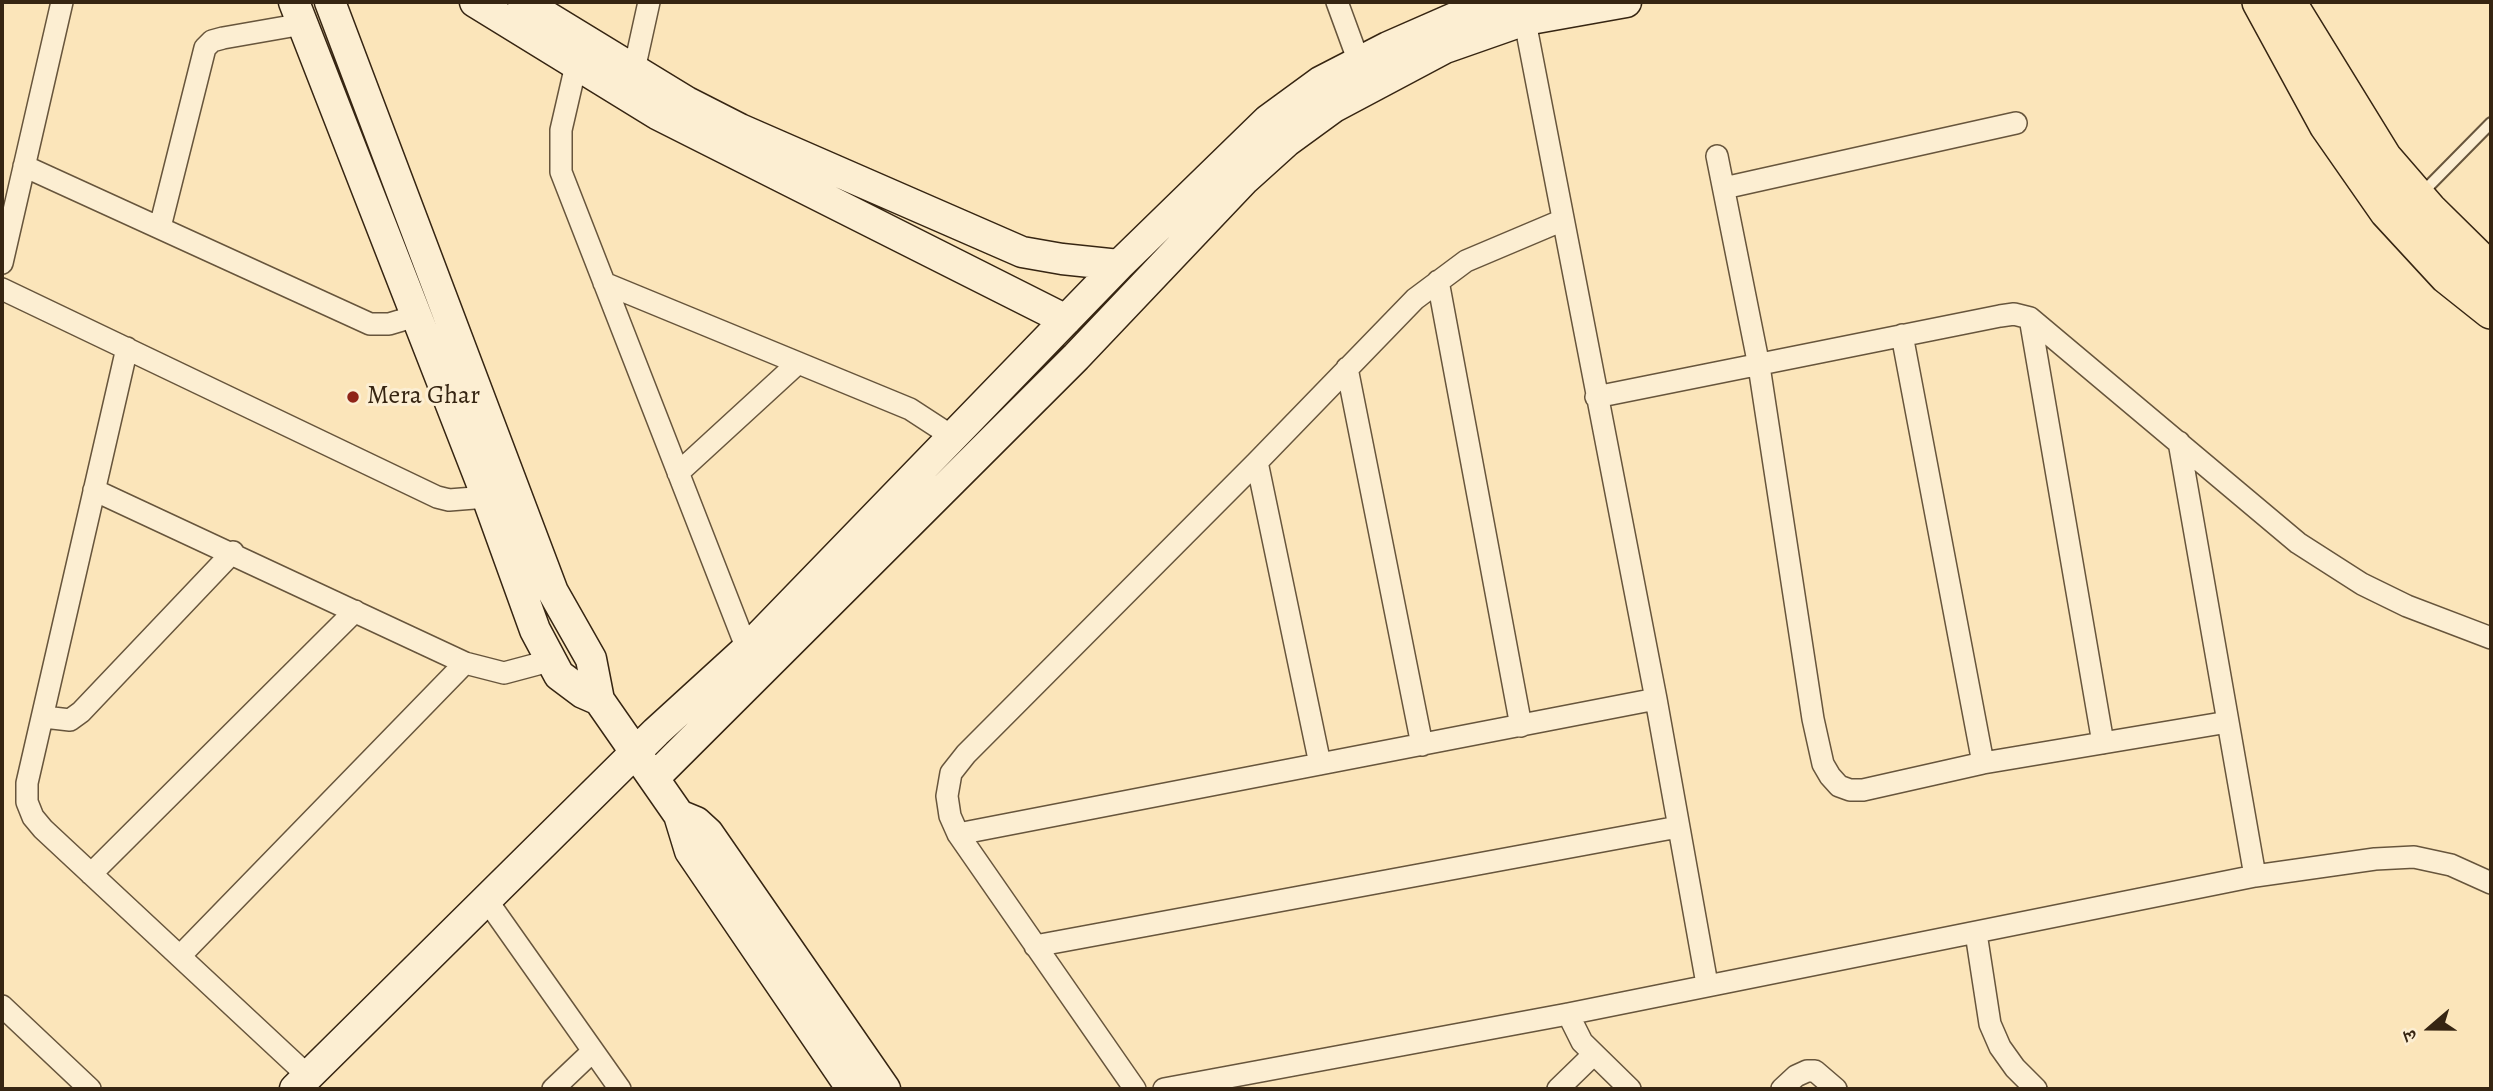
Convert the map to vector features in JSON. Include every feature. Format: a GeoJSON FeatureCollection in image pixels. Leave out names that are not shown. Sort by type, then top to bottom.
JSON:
{"type":"FeatureCollection","features":[{"type":"Feature","properties":{"kind":"main road"},"geometry":{"type":"LineString","coordinates":[[2260,2],[2327,125],[2407,209],[2491,271]]}},
{"type":"Feature","properties":{"kind":"main road"},"geometry":{"type":"LineString","coordinates":[[2288,2],[2384,158],[2407,209],[2447,276],[2491,311]]}},
{"type":"Feature","properties":{"kind":"street"},"geometry":{"type":"LineString","coordinates":[[2,263],[62,2]]}},
{"type":"Feature","properties":{"kind":"street"},"geometry":{"type":"LineString","coordinates":[[330,2],[553,592],[591,659],[597,675],[600,700],[679,815],[690,851],[852,1089]]}},
{"type":"Feature","properties":{"kind":"street"},"geometry":{"type":"LineString","coordinates":[[475,2],[657,114],[1066,320]]}},
{"type":"Feature","properties":{"kind":"street"},"geometry":{"type":"LineString","coordinates":[[523,2],[634,70],[740,129],[1022,252],[1062,260],[1119,265]]}},
{"type":"Feature","properties":{"kind":"street"},"geometry":{"type":"LineString","coordinates":[[634,70],[649,2]]}},
{"type":"Feature","properties":{"kind":"street"},"geometry":{"type":"LineString","coordinates":[[1336,2],[1359,62]]}},
{"type":"Feature","properties":{"kind":"street"},"geometry":{"type":"LineString","coordinates":[[127,348],[27,783],[27,802],[33,817],[43,829],[180,956],[301,1082],[488,902],[635,753],[747,649],[1088,296],[1268,120],[1320,82],[1468,12],[1626,2]]}},
{"type":"Feature","properties":{"kind":"street"},"geometry":{"type":"LineString","coordinates":[[1520,8],[1656,699],[1707,984]]}},
{"type":"Feature","properties":{"kind":"street"},"geometry":{"type":"LineString","coordinates":[[654,778],[1113,318],[1245,179],[1286,142],[1334,107],[1520,8]]}},
{"type":"Feature","properties":{"kind":"street"},"geometry":{"type":"LineString","coordinates":[[160,227],[205,48],[212,41],[299,13],[549,661],[570,685],[600,700]]}},
{"type":"Feature","properties":{"kind":"street"},"geometry":{"type":"LineString","coordinates":[[576,65],[561,130],[561,172],[747,649]]}},
{"type":"Feature","properties":{"kind":"street"},"geometry":{"type":"LineString","coordinates":[[1724,188],[2016,123]]}},
{"type":"Feature","properties":{"kind":"street"},"geometry":{"type":"LineString","coordinates":[[1717,156],[1759,366],[1812,719],[1823,764],[1839,786],[1850,790],[1863,790],[1983,763],[2228,722]]}},
{"type":"Feature","properties":{"kind":"street"},"geometry":{"type":"LineString","coordinates":[[24,166],[370,324],[389,324],[416,316]]}},
{"type":"Feature","properties":{"kind":"street"},"geometry":{"type":"LineString","coordinates":[[1135,1089],[958,834],[950,816],[947,796],[951,773],[966,754],[1415,299],[1466,261],[1563,220]]}},
{"type":"Feature","properties":{"kind":"street"},"geometry":{"type":"LineString","coordinates":[[1438,281],[1521,726]]}},
{"type":"Feature","properties":{"kind":"street"},"geometry":{"type":"LineString","coordinates":[[604,283],[910,410],[953,437]]}},
{"type":"Feature","properties":{"kind":"street"},"geometry":{"type":"LineString","coordinates":[[2,289],[437,497],[449,500],[487,497]]}},
{"type":"Feature","properties":{"kind":"street"},"geometry":{"type":"LineString","coordinates":[[1088,296],[1113,318]]}},
{"type":"Feature","properties":{"kind":"street"},"geometry":{"type":"LineString","coordinates":[[1596,397],[2000,316],[2014,314],[2030,318],[2298,543],[2333,566],[2407,606],[2491,638]]}},
{"type":"Feature","properties":{"kind":"street"},"geometry":{"type":"LineString","coordinates":[[2030,318],[2103,743]]}},
{"type":"Feature","properties":{"kind":"street"},"geometry":{"type":"LineString","coordinates":[[1902,335],[1983,763]]}},
{"type":"Feature","properties":{"kind":"street"},"geometry":{"type":"LineString","coordinates":[[678,473],[798,363]]}},
{"type":"Feature","properties":{"kind":"street"},"geometry":{"type":"LineString","coordinates":[[1347,368],[1422,745]]}},
{"type":"Feature","properties":{"kind":"street"},"geometry":{"type":"LineString","coordinates":[[2179,442],[2255,876]]}},
{"type":"Feature","properties":{"kind":"street"},"geometry":{"type":"LineString","coordinates":[[1257,462],[1321,764]]}},
{"type":"Feature","properties":{"kind":"street"},"geometry":{"type":"LineString","coordinates":[[94,490],[233,552],[465,663],[504,673],[549,661]]}},
{"type":"Feature","properties":{"kind":"street"},"geometry":{"type":"LineString","coordinates":[[44,717],[70,720],[81,712],[233,552]]}},
{"type":"Feature","properties":{"kind":"street"},"geometry":{"type":"LineString","coordinates":[[91,874],[355,611]]}},
{"type":"Feature","properties":{"kind":"street"},"geometry":{"type":"LineString","coordinates":[[180,956],[465,663]]}},
{"type":"Feature","properties":{"kind":"street"},"geometry":{"type":"LineString","coordinates":[[958,834],[1656,699]]}},
{"type":"Feature","properties":{"kind":"street"},"geometry":{"type":"LineString","coordinates":[[679,815],[696,822],[708,833],[885,1089]]}},
{"type":"Feature","properties":{"kind":"street"},"geometry":{"type":"LineString","coordinates":[[1035,946],[1678,827]]}},
{"type":"Feature","properties":{"kind":"street"},"geometry":{"type":"LineString","coordinates":[[1164,1089],[1568,1014],[2255,876],[2375,859],[2414,857],[2451,864],[2491,883]]}},
{"type":"Feature","properties":{"kind":"street"},"geometry":{"type":"LineString","coordinates":[[488,902],[620,1089]]}},
{"type":"Feature","properties":{"kind":"street"},"geometry":{"type":"LineString","coordinates":[[1976,933],[1990,1024],[2007,1058],[2036,1089]]}},
{"type":"Feature","properties":{"kind":"street"},"geometry":{"type":"LineString","coordinates":[[2,1006],[90,1089]]}},
{"type":"Feature","properties":{"kind":"street"},"geometry":{"type":"LineString","coordinates":[[1568,1014],[1574,1030],[1593,1055],[1630,1089]]}},
{"type":"Feature","properties":{"kind":"street"},"geometry":{"type":"LineString","coordinates":[[553,1089],[593,1051]]}},
{"type":"Feature","properties":{"kind":"street"},"geometry":{"type":"LineString","coordinates":[[1558,1089],[1593,1055]]}},
{"type":"Feature","properties":{"kind":"street"},"geometry":{"type":"LineString","coordinates":[[1782,1089],[1796,1076],[1807,1071],[1815,1071],[1836,1089]]}},
{"type":"Feature","properties":{"kind":"lane"},"geometry":{"type":"LineString","coordinates":[[2407,209],[2491,123]]}},
{"type":"Feature","properties":{"kind":"place","name":"Mera Ghar"},"geometry":{"type":"Point","coordinates":[353,397]}}]}
